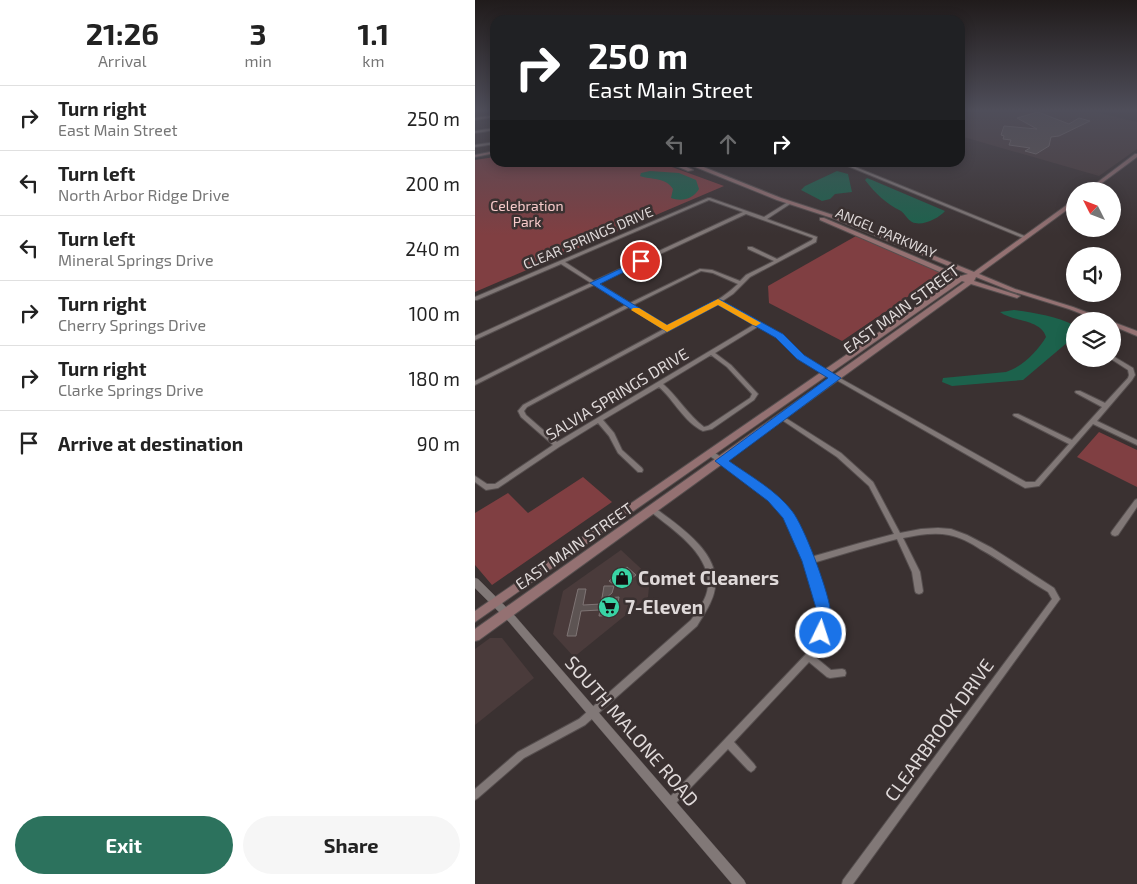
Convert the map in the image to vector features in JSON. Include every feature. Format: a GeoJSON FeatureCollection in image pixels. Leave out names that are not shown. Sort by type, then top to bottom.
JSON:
{"type":"FeatureCollection","features":[{"type":"Feature","properties":{"kind":"main road"},"geometry":{"type":"LineString","coordinates":[[475,157],[490,155]]}},
{"type":"Feature","properties":{"kind":"main road"},"geometry":{"type":"LineString","coordinates":[[1100,182],[1137,155]]}},
{"type":"Feature","properties":{"kind":"main road","name":"ANGEL PARKWAY"},"geometry":{"type":"LineString","coordinates":[[683,167],[789,206],[837,218],[1028,295],[1059,304]]}},
{"type":"Feature","properties":{"kind":"main road","name":"ANGEL PARKWAY"},"geometry":{"type":"LineString","coordinates":[[697,167],[999,292],[1059,304]]}},
{"type":"Feature","properties":{"kind":"main road"},"geometry":{"type":"LineString","coordinates":[[975,274],[1066,207]]}},
{"type":"Feature","properties":{"kind":"main road","name":"EAST MAIN STREET"},"geometry":{"type":"LineString","coordinates":[[475,618],[927,302],[962,278],[975,274]]}},
{"type":"Feature","properties":{"kind":"main road","name":"EAST MAIN STREET"},"geometry":{"type":"LineString","coordinates":[[475,636],[971,281],[975,274]]}},
{"type":"Feature","properties":{"kind":"main road"},"geometry":{"type":"LineString","coordinates":[[909,325],[907,321],[927,302]]}},
{"type":"Feature","properties":{"kind":"main road"},"geometry":{"type":"LineString","coordinates":[[1059,304],[1081,312]]}},
{"type":"Feature","properties":{"kind":"main road"},"geometry":{"type":"LineString","coordinates":[[1121,327],[1137,334]]}},
{"type":"Feature","properties":{"kind":"main road"},"geometry":{"type":"LineString","coordinates":[[826,372],[835,378]]}},
{"type":"Feature","properties":{"kind":"street"},"geometry":{"type":"LineString","coordinates":[[851,167],[1025,237]]}},
{"type":"Feature","properties":{"kind":"street","name":"CLEAR SPRINGS DRIVE"},"geometry":{"type":"LineString","coordinates":[[475,299],[710,199],[745,213]]}},
{"type":"Feature","properties":{"kind":"street"},"geometry":{"type":"LineString","coordinates":[[764,219],[789,206]]}},
{"type":"Feature","properties":{"kind":"street"},"geometry":{"type":"LineString","coordinates":[[769,220],[789,206]]}},
{"type":"Feature","properties":{"kind":"street"},"geometry":{"type":"LineString","coordinates":[[475,338],[745,213],[815,238],[749,276],[718,302],[525,406],[521,411],[523,416],[557,445]]}},
{"type":"Feature","properties":{"kind":"street"},"geometry":{"type":"LineString","coordinates":[[750,248],[776,260]]}},
{"type":"Feature","properties":{"kind":"street"},"geometry":{"type":"LineString","coordinates":[[561,262],[667,329]]}},
{"type":"Feature","properties":{"kind":"street"},"geometry":{"type":"LineString","coordinates":[[475,383],[702,270],[709,270],[727,280],[740,283]]}},
{"type":"Feature","properties":{"kind":"street"},"geometry":{"type":"LineString","coordinates":[[718,302],[785,339],[801,357],[826,372]]}},
{"type":"Feature","properties":{"kind":"street","name":"SALVIA SPRINGS DRIVE"},"geometry":{"type":"LineString","coordinates":[[475,478],[483,486],[489,488],[496,486],[557,445],[759,324]]}},
{"type":"Feature","properties":{"kind":"street"},"geometry":{"type":"LineString","coordinates":[[659,384],[667,390],[691,420],[703,429],[710,428],[752,399],[755,394],[729,366],[712,353]]}},
{"type":"Feature","properties":{"kind":"street"},"geometry":{"type":"LineString","coordinates":[[835,378],[1025,485],[1032,486],[1037,484],[1132,375],[1131,369],[1121,363]]}},
{"type":"Feature","properties":{"kind":"street"},"geometry":{"type":"LineString","coordinates":[[1078,392],[1106,406]]}},
{"type":"Feature","properties":{"kind":"street"},"geometry":{"type":"LineString","coordinates":[[1015,415],[1073,443]]}},
{"type":"Feature","properties":{"kind":"street"},"geometry":{"type":"LineString","coordinates":[[781,417],[839,455],[871,484],[900,537],[916,572],[919,591]]}},
{"type":"Feature","properties":{"kind":"street"},"geometry":{"type":"LineString","coordinates":[[599,420],[612,435],[620,451],[641,470]]}},
{"type":"Feature","properties":{"kind":"street"},"geometry":{"type":"LineString","coordinates":[[1092,422],[1137,444]]}},
{"type":"Feature","properties":{"kind":"street"},"geometry":{"type":"LineString","coordinates":[[670,802],[809,657],[816,646],[823,622],[823,608],[809,561],[793,524],[782,507],[710,453]]}},
{"type":"Feature","properties":{"kind":"street"},"geometry":{"type":"LineString","coordinates":[[1115,533],[1137,502]]}},
{"type":"Feature","properties":{"kind":"street"},"geometry":{"type":"LineString","coordinates":[[475,795],[521,755],[582,722],[694,623],[708,604],[711,594],[712,576],[706,558],[687,538],[653,510]]}},
{"type":"Feature","properties":{"kind":"street","name":"CLEARBROOK DRIVE"},"geometry":{"type":"LineString","coordinates":[[847,884],[1054,604],[1055,596],[1051,590],[985,549],[951,532],[934,530],[900,537]]}},
{"type":"Feature","properties":{"kind":"street"},"geometry":{"type":"LineString","coordinates":[[809,561],[900,537]]}},
{"type":"Feature","properties":{"kind":"street","name":"SOUTH MALONE ROAD"},"geometry":{"type":"LineString","coordinates":[[475,582],[593,712],[737,883]]}},
{"type":"Feature","properties":{"kind":"street"},"geometry":{"type":"LineString","coordinates":[[809,657],[830,674],[842,673]]}},
{"type":"Feature","properties":{"kind":"street"},"geometry":{"type":"LineString","coordinates":[[728,742],[751,767]]}},
{"type":"Feature","properties":{"kind":"shaded area"},"geometry":{"type":"Polygon","coordinates":[[[1016,152],[1132,152],[1099,176],[1016,152]]]}},
{"type":"Feature","properties":{"kind":"shaded area"},"geometry":{"type":"Polygon","coordinates":[[[650,171],[679,173],[696,180],[699,189],[687,199],[671,198],[673,189],[666,182],[640,176],[641,173],[650,171]]]}},
{"type":"Feature","properties":{"kind":"shaded area"},"geometry":{"type":"Polygon","coordinates":[[[837,171],[848,174],[852,192],[835,194],[830,199],[822,201],[801,190],[805,186],[837,171]]]}},
{"type":"Feature","properties":{"kind":"shaded area"},"geometry":{"type":"Polygon","coordinates":[[[867,178],[945,211],[930,221],[912,222],[901,211],[877,194],[865,180],[867,178]]]}},
{"type":"Feature","properties":{"kind":"shaded area"},"geometry":{"type":"Polygon","coordinates":[[[1014,310],[1045,315],[1066,322],[1066,344],[1023,380],[952,386],[942,382],[943,378],[1012,370],[1034,353],[1046,337],[1039,327],[1000,312],[1014,310]]]}},
{"type":"Feature","properties":{"kind":"shaded area"},"geometry":{"type":"Polygon","coordinates":[[[621,550],[650,577],[648,597],[574,657],[553,634],[563,591],[621,550]]]}},
{"type":"Feature","properties":{"kind":"shaded area"},"geometry":{"type":"Polygon","coordinates":[[[490,638],[502,638],[534,678],[475,725],[475,649],[490,638]]]}},
{"type":"Feature","properties":{"kind":"green space","name":"Celebration Park"},"geometry":{"type":"Polygon","coordinates":[[[490,158],[490,167],[672,167],[724,186],[475,292],[475,160],[490,158]]]}},
{"type":"Feature","properties":{"kind":"green space"},"geometry":{"type":"Polygon","coordinates":[[[856,236],[943,273],[842,341],[769,303],[768,286],[856,236]]]}},
{"type":"Feature","properties":{"kind":"green space"},"geometry":{"type":"Polygon","coordinates":[[[1099,432],[1137,450],[1137,487],[1077,457],[1099,432]]]}},
{"type":"Feature","properties":{"kind":"green space"},"geometry":{"type":"Polygon","coordinates":[[[583,477],[612,502],[492,585],[475,565],[475,513],[508,493],[528,513],[583,477]]]}},
{"type":"Feature","properties":{"kind":"building","name":"Comet Cleaners"},"geometry":{"type":"Polygon","coordinates":[[[627,567],[636,575],[619,588],[609,581],[627,567]]]}},
{"type":"Feature","properties":{"kind":"building"},"geometry":{"type":"Polygon","coordinates":[[[604,586],[614,586],[612,593],[606,598],[619,597],[616,615],[599,616],[600,610],[581,611],[576,636],[567,636],[578,589],[586,589],[583,605],[601,604],[604,586]]]}},
{"type":"Feature","properties":{"kind":"slow traffic"},"geometry":{"type":"LineString","coordinates":[[636,310],[667,329],[718,302],[756,323]]}},
{"type":"Feature","properties":{"kind":"place","name":"Comet Cleaners"},"geometry":{"type":"Point","coordinates":[622,578]}},
{"type":"Feature","properties":{"kind":"place","name":"7-Eleven"},"geometry":{"type":"Point","coordinates":[609,607]}},
{"type":"Feature","properties":{"kind":"route"},"geometry":{"type":"LineString","coordinates":[[641,261],[594,283],[667,329],[718,302],[785,339],[801,357],[835,378],[720,461],[772,498],[788,515],[809,561],[823,608],[821,633]]}}]}
